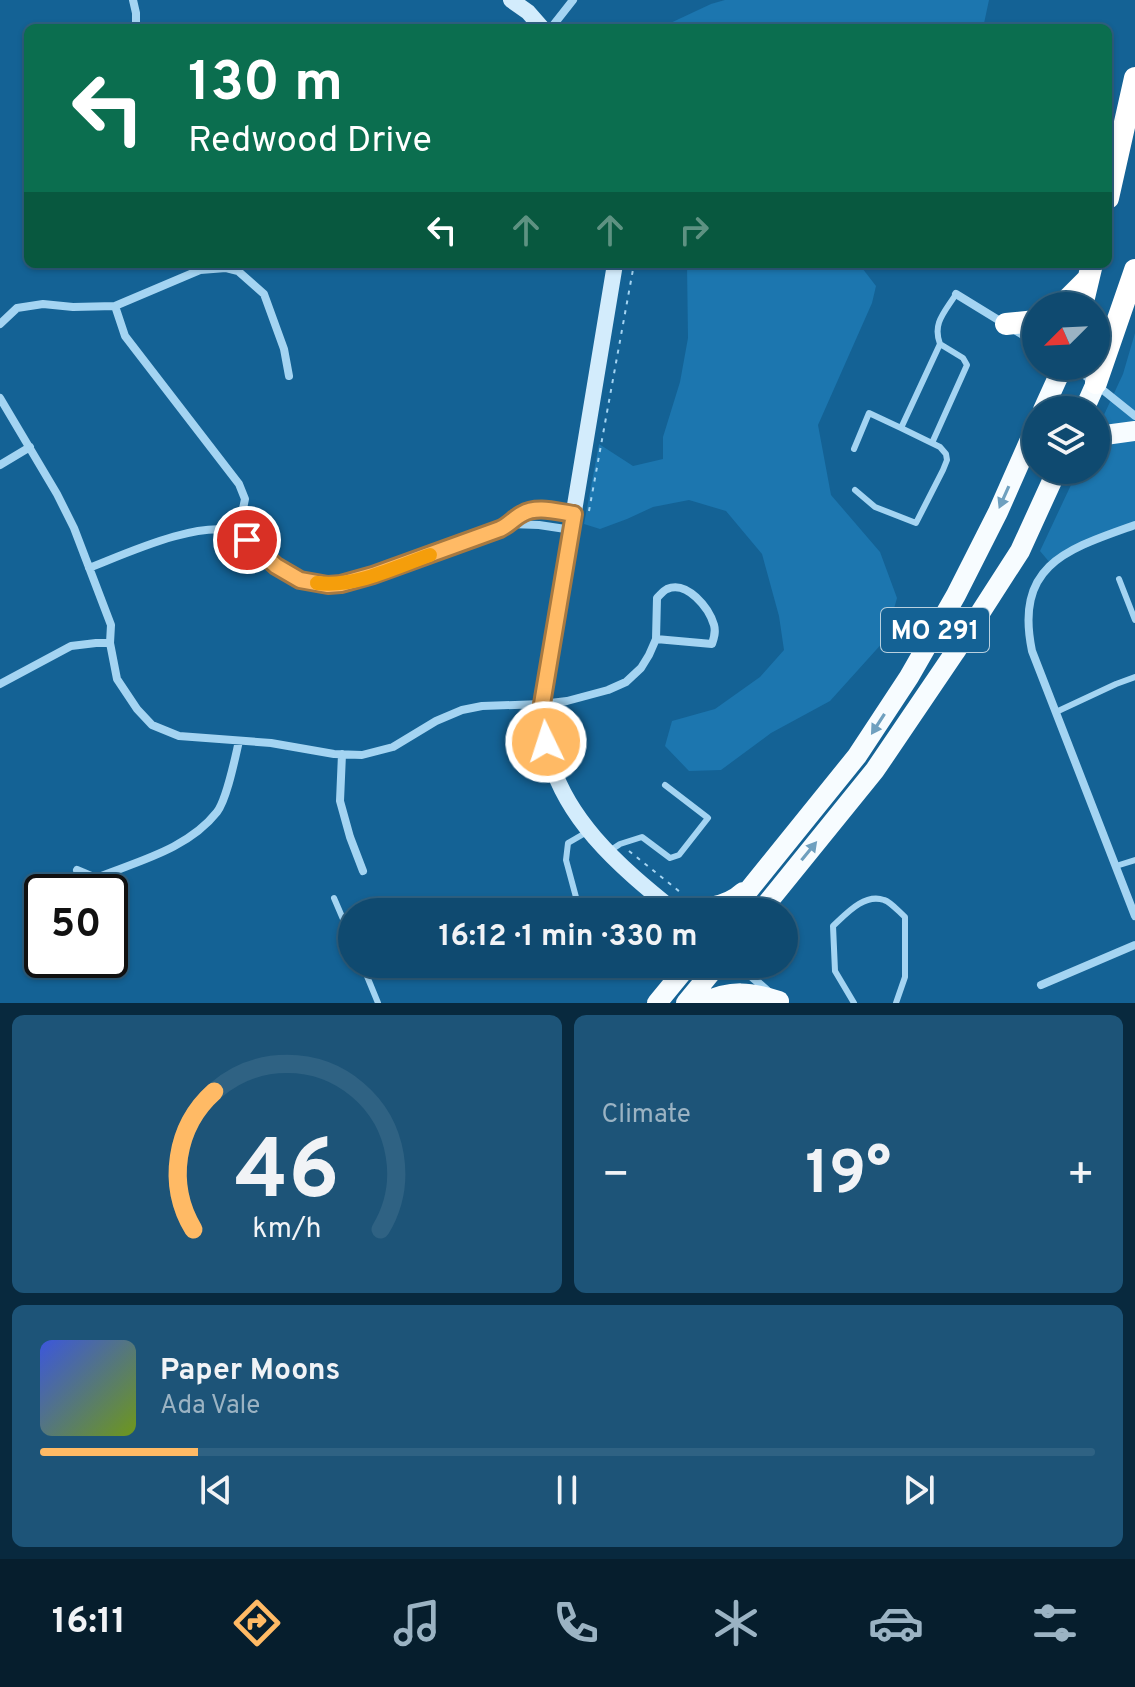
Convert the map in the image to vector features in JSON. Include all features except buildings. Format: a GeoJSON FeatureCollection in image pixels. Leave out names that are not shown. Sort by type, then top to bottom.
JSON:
{"type":"FeatureCollection","features":[{"type":"Feature","properties":{"kind":"highway"},"geometry":{"type":"LineString","coordinates":[[1112,180],[1135,78]]}},
{"type":"Feature","properties":{"kind":"highway"},"geometry":{"type":"LineString","coordinates":[[1090,396],[1135,270]]}},
{"type":"Feature","properties":{"kind":"highway"},"geometry":{"type":"LineString","coordinates":[[1073,292],[1090,271]]}},
{"type":"Feature","properties":{"kind":"highway"},"geometry":{"type":"LineString","coordinates":[[1085,292],[1090,271]]}},
{"type":"Feature","properties":{"kind":"highway"},"geometry":{"type":"LineString","coordinates":[[1006,324],[1022,322]]}},
{"type":"Feature","properties":{"kind":"highway"},"geometry":{"type":"LineString","coordinates":[[1110,434],[1135,431]]}},
{"type":"Feature","properties":{"kind":"highway","name":"MO 291"},"geometry":{"type":"LineString","coordinates":[[742,898],[857,756],[909,677],[956,595],[1022,457]]}},
{"type":"Feature","properties":{"kind":"highway","name":"MO 291"},"geometry":{"type":"LineString","coordinates":[[771,898],[875,770],[955,652],[1020,551],[1051,484]]}},
{"type":"Feature","properties":{"kind":"highway"},"geometry":{"type":"LineString","coordinates":[[737,898],[758,879]]}},
{"type":"Feature","properties":{"kind":"highway"},"geometry":{"type":"LineString","coordinates":[[657,1003],[676,978]]}},
{"type":"Feature","properties":{"kind":"highway"},"geometry":{"type":"LineString","coordinates":[[686,1003],[707,978]]}},
{"type":"Feature","properties":{"kind":"highway"},"geometry":{"type":"LineString","coordinates":[[703,1003],[716,997],[742,993],[753,993],[780,1002]]}},
{"type":"Feature","properties":{"kind":"main road"},"geometry":{"type":"LineString","coordinates":[[511,0],[538,24]]}},
{"type":"Feature","properties":{"kind":"main road"},"geometry":{"type":"LineString","coordinates":[[614,268],[549,703],[546,742],[555,775],[571,808],[588,831],[614,848],[661,898]]}},
{"type":"Feature","properties":{"kind":"street"},"geometry":{"type":"LineString","coordinates":[[133,0],[136,24]]}},
{"type":"Feature","properties":{"kind":"street"},"geometry":{"type":"LineString","coordinates":[[554,24],[573,0]]}},
{"type":"Feature","properties":{"kind":"street"},"geometry":{"type":"LineString","coordinates":[[0,324],[17,308],[43,304],[115,306],[200,270],[226,268],[238,271],[264,294],[284,349],[289,376]]}},
{"type":"Feature","properties":{"kind":"street"},"geometry":{"type":"LineString","coordinates":[[956,294],[1022,334]]}},
{"type":"Feature","properties":{"kind":"street"},"geometry":{"type":"LineString","coordinates":[[115,306],[125,336],[239,484],[245,499],[238,533]]}},
{"type":"Feature","properties":{"kind":"street"},"geometry":{"type":"LineString","coordinates":[[1092,380],[1135,416]]}},
{"type":"Feature","properties":{"kind":"street"},"geometry":{"type":"LineString","coordinates":[[0,398],[74,528],[111,625],[110,643],[117,679],[152,725],[179,736],[284,744],[362,755],[393,747],[436,721],[462,710],[549,703],[608,690],[626,682],[641,668],[656,639],[657,598],[667,589],[689,591],[707,610],[715,626],[712,644],[656,639]]}},
{"type":"Feature","properties":{"kind":"street"},"geometry":{"type":"LineString","coordinates":[[0,465],[30,447]]}},
{"type":"Feature","properties":{"kind":"street"},"geometry":{"type":"LineString","coordinates":[[89,568],[154,543],[215,529],[238,533],[276,566],[300,580],[341,584],[510,524],[524,512],[532,510],[578,520]]}},
{"type":"Feature","properties":{"kind":"street"},"geometry":{"type":"LineString","coordinates":[[510,524],[539,525],[578,520]]}},
{"type":"Feature","properties":{"kind":"street"},"geometry":{"type":"LineString","coordinates":[[1135,525],[1080,545],[1051,564],[1032,594],[1027,628],[1032,651],[1135,914]]}},
{"type":"Feature","properties":{"kind":"street"},"geometry":{"type":"LineString","coordinates":[[0,684],[71,646],[110,643]]}},
{"type":"Feature","properties":{"kind":"street"},"geometry":{"type":"LineString","coordinates":[[77,870],[96,878],[180,844],[194,834],[218,811],[239,741]]}},
{"type":"Feature","properties":{"kind":"street"},"geometry":{"type":"LineString","coordinates":[[342,754],[340,801],[363,871]]}},
{"type":"Feature","properties":{"kind":"street"},"geometry":{"type":"LineString","coordinates":[[1041,985],[1135,945]]}},
{"type":"Feature","properties":{"kind":"street"},"geometry":{"type":"LineString","coordinates":[[753,978],[780,1002]]}},
{"type":"Feature","properties":{"kind":"lane"},"geometry":{"type":"LineString","coordinates":[[932,443],[967,365],[963,358],[940,344],[936,334],[937,326],[956,294]]}},
{"type":"Feature","properties":{"kind":"lane"},"geometry":{"type":"LineString","coordinates":[[901,428],[940,344]]}},
{"type":"Feature","properties":{"kind":"lane"},"geometry":{"type":"LineString","coordinates":[[854,449],[869,413],[940,447],[947,460],[916,523],[875,507],[855,490]]}},
{"type":"Feature","properties":{"kind":"lane"},"geometry":{"type":"LineString","coordinates":[[1119,579],[1135,620]]}},
{"type":"Feature","properties":{"kind":"lane"},"geometry":{"type":"LineString","coordinates":[[1056,712],[1135,677]]}},
{"type":"Feature","properties":{"kind":"lane"},"geometry":{"type":"LineString","coordinates":[[614,848],[642,837],[670,858],[679,855],[708,818],[665,785]]}},
{"type":"Feature","properties":{"kind":"lane"},"geometry":{"type":"LineString","coordinates":[[576,898],[566,860],[568,843],[588,831]]}},
{"type":"Feature","properties":{"kind":"lane"},"geometry":{"type":"LineString","coordinates":[[1116,866],[1135,860]]}},
{"type":"Feature","properties":{"kind":"lane"},"geometry":{"type":"LineString","coordinates":[[334,898],[338,907]]}},
{"type":"Feature","properties":{"kind":"lane"},"geometry":{"type":"LineString","coordinates":[[854,1003],[835,971],[833,926],[867,899],[885,900],[905,917],[905,977],[896,1003]]}},
{"type":"Feature","properties":{"kind":"lane"},"geometry":{"type":"LineString","coordinates":[[368,978],[378,1003]]}},
{"type":"Feature","properties":{"kind":"path"},"geometry":{"type":"LineString","coordinates":[[578,520],[633,268]]}},
{"type":"Feature","properties":{"kind":"path"},"geometry":{"type":"LineString","coordinates":[[549,703],[565,755]]}},
{"type":"Feature","properties":{"kind":"path"},"geometry":{"type":"LineString","coordinates":[[614,848],[680,892],[677,898]]}},
{"type":"Feature","properties":{"kind":"shaded area"},"geometry":{"type":"Polygon","coordinates":[[[725,0],[989,0],[984,24],[668,24],[725,0]]]}},
{"type":"Feature","properties":{"kind":"shaded area"},"geometry":{"type":"Polygon","coordinates":[[[687,268],[862,268],[876,286],[872,303],[818,425],[831,495],[880,552],[897,598],[885,640],[830,701],[771,733],[721,770],[689,771],[665,746],[672,721],[715,709],[760,677],[784,650],[779,616],[762,554],[726,511],[689,500],[653,507],[600,529],[584,524],[599,444],[633,466],[663,459],[663,437],[680,382],[688,338],[687,268]]]}},
{"type":"Feature","properties":{"kind":"shaded area"},"geometry":{"type":"Polygon","coordinates":[[[1135,333],[1135,525],[1051,564],[1040,551],[1071,484],[1110,484],[1110,402],[1123,374],[1135,333]]]}},
{"type":"Feature","properties":{"kind":"slow traffic"},"geometry":{"type":"LineString","coordinates":[[317,583],[341,584],[430,555]]}},
{"type":"Feature","properties":{"kind":"route"},"geometry":{"type":"LineString","coordinates":[[247,540],[276,566],[300,580],[341,584],[500,529],[524,512],[539,510],[574,514],[542,704],[546,742]]}}]}
